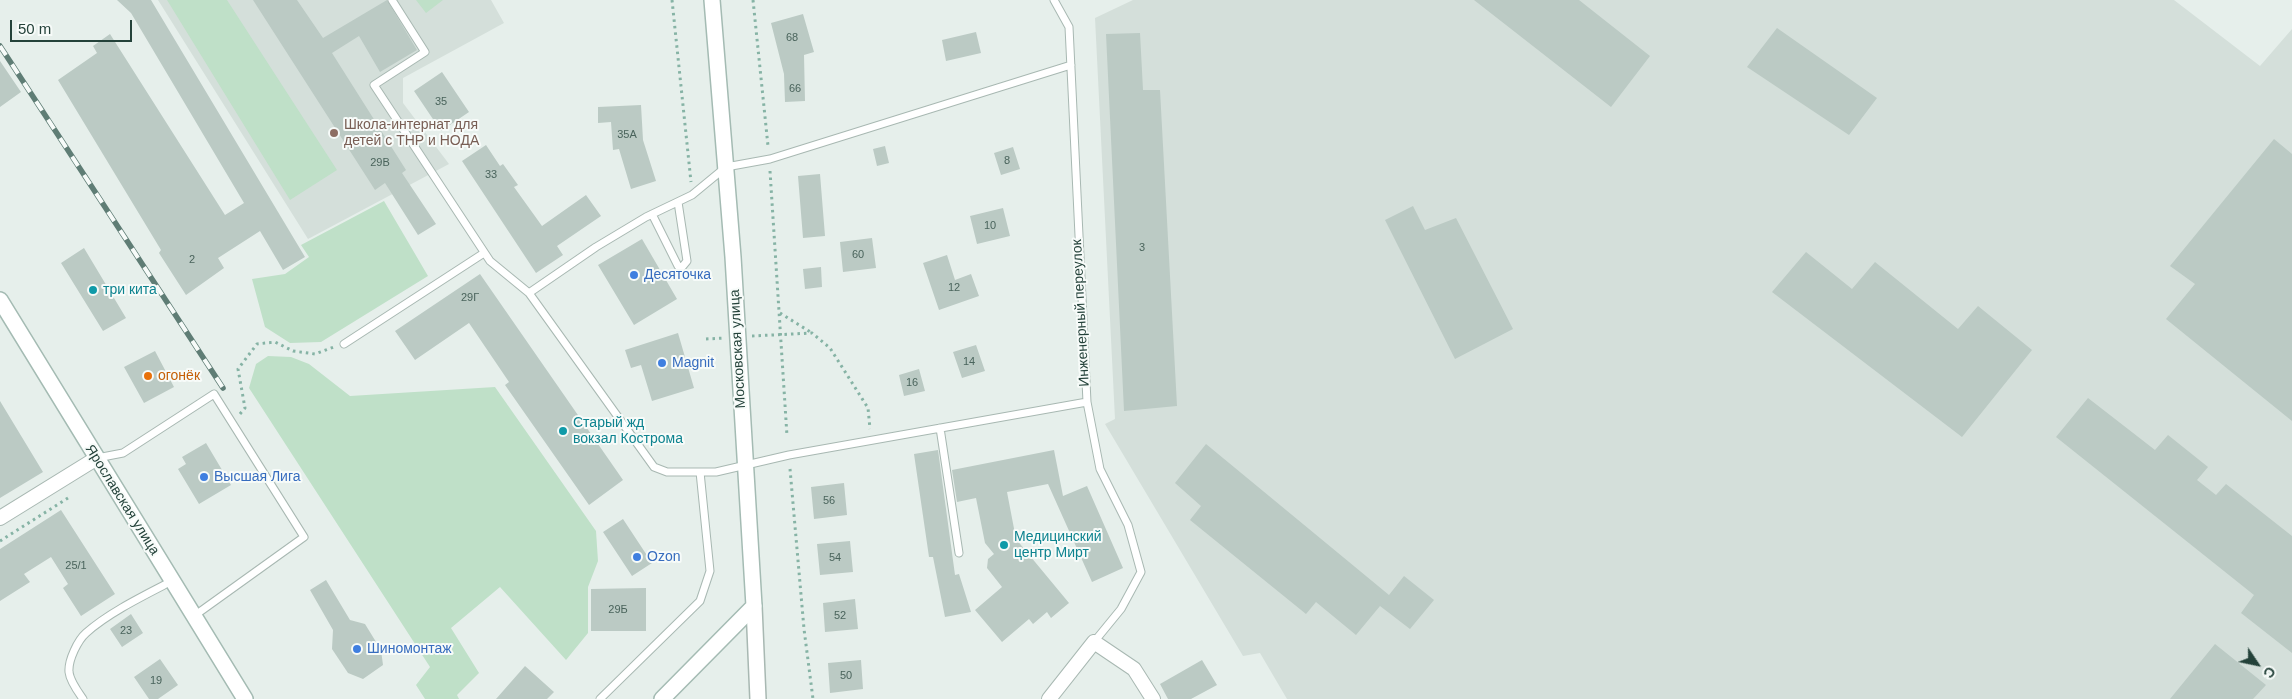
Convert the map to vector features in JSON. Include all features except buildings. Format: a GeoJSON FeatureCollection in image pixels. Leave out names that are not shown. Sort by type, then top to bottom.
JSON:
{"type":"FeatureCollection","features":[{"type":"Feature","properties":{"kind":"main road","name":"Московская улица"},"geometry":{"type":"LineString","coordinates":[[712,0],[726,167],[754,606],[758,699]]}},
{"type":"Feature","properties":{"kind":"main road","name":"Ярославская улица"},"geometry":{"type":"LineString","coordinates":[[0,300],[245,699]]}},
{"type":"Feature","properties":{"kind":"main road"},"geometry":{"type":"LineString","coordinates":[[662,699],[754,606]]}},
{"type":"Feature","properties":{"kind":"street"},"geometry":{"type":"LineString","coordinates":[[0,518],[97,458]]}},
{"type":"Feature","properties":{"kind":"street"},"geometry":{"type":"LineString","coordinates":[[1049,699],[1094,642],[1134,669],[1153,699]]}},
{"type":"Feature","properties":{"kind":"lane","name":"Инженерный переулок"},"geometry":{"type":"LineString","coordinates":[[392,0],[425,52],[374,85],[490,261],[529,293],[654,467],[667,472],[716,472],[871,440],[1087,402],[1068,27],[1054,0]]}},
{"type":"Feature","properties":{"kind":"lane"},"geometry":{"type":"LineString","coordinates":[[529,293],[596,247],[652,214],[692,195],[726,167],[770,159],[1071,65]]}},
{"type":"Feature","properties":{"kind":"lane"},"geometry":{"type":"LineString","coordinates":[[652,214],[678,266],[682,267],[687,261],[678,202]]}},
{"type":"Feature","properties":{"kind":"lane"},"geometry":{"type":"LineString","coordinates":[[344,344],[484,252]]}},
{"type":"Feature","properties":{"kind":"lane"},"geometry":{"type":"LineString","coordinates":[[97,458],[123,453],[214,394],[304,537],[193,616]]}},
{"type":"Feature","properties":{"kind":"lane"},"geometry":{"type":"LineString","coordinates":[[1087,402],[1100,469],[1128,525],[1141,572],[1121,609],[1094,642]]}},
{"type":"Feature","properties":{"kind":"lane"},"geometry":{"type":"LineString","coordinates":[[940,428],[959,553]]}},
{"type":"Feature","properties":{"kind":"lane"},"geometry":{"type":"LineString","coordinates":[[600,699],[700,601],[707,586],[710,571],[700,472]]}},
{"type":"Feature","properties":{"kind":"lane"},"geometry":{"type":"LineString","coordinates":[[83,699],[69,671],[74,652],[85,634],[136,600],[172,581]]}},
{"type":"Feature","properties":{"kind":"path"},"geometry":{"type":"LineString","coordinates":[[672,0],[692,195]]}},
{"type":"Feature","properties":{"kind":"path"},"geometry":{"type":"LineString","coordinates":[[753,0],[768,146]]}},
{"type":"Feature","properties":{"kind":"path"},"geometry":{"type":"LineString","coordinates":[[770,171],[787,436]]}},
{"type":"Feature","properties":{"kind":"path"},"geometry":{"type":"LineString","coordinates":[[780,313],[812,333],[830,348],[868,408],[871,440]]}},
{"type":"Feature","properties":{"kind":"path"},"geometry":{"type":"LineString","coordinates":[[751,336],[812,333]]}},
{"type":"Feature","properties":{"kind":"path"},"geometry":{"type":"LineString","coordinates":[[706,339],[727,338]]}},
{"type":"Feature","properties":{"kind":"path"},"geometry":{"type":"LineString","coordinates":[[233,423],[245,408],[238,368],[257,344],[275,342],[293,351],[315,354],[344,344]]}},
{"type":"Feature","properties":{"kind":"path"},"geometry":{"type":"LineString","coordinates":[[790,469],[804,629],[813,699]]}},
{"type":"Feature","properties":{"kind":"path"},"geometry":{"type":"LineString","coordinates":[[0,541],[68,498]]}},
{"type":"Feature","properties":{"kind":"shaded area","name":"Школа-интернат для детей с ТНР и НОДА"},"geometry":{"type":"Polygon","coordinates":[[[158,0],[491,0],[504,23],[403,78],[403,103],[449,164],[308,239],[158,0]]]}},
{"type":"Feature","properties":{"kind":"shaded area"},"geometry":{"type":"Polygon","coordinates":[[[1133,0],[2174,0],[2260,66],[2292,29],[2292,699],[1287,699],[1260,653],[1243,656],[1105,424],[1115,419],[1095,18],[1133,0]]]}},
{"type":"Feature","properties":{"kind":"green space"},"geometry":{"type":"Polygon","coordinates":[[[167,0],[227,0],[337,170],[290,200],[167,0]]]}},
{"type":"Feature","properties":{"kind":"green space"},"geometry":{"type":"Polygon","coordinates":[[[416,0],[443,0],[426,13],[416,0]]]}},
{"type":"Feature","properties":{"kind":"green space"},"geometry":{"type":"Polygon","coordinates":[[[384,201],[428,276],[321,342],[290,343],[265,327],[252,279],[285,274],[309,257],[301,245],[384,201]]]}},
{"type":"Feature","properties":{"kind":"green space"},"geometry":{"type":"Polygon","coordinates":[[[268,356],[291,357],[309,364],[350,396],[495,387],[596,531],[598,561],[588,587],[588,633],[566,660],[500,587],[451,628],[479,673],[457,695],[459,699],[425,699],[416,685],[430,667],[249,388],[256,364],[268,356]]]}},
{"type":"Feature","properties":{"kind":"railway"},"geometry":{"type":"LineString","coordinates":[[0,46],[223,388]]}},
{"type":"Feature","properties":{"kind":"place","name":"Школа-интернат для детей с ТНР и НОДА"},"geometry":{"type":"Point","coordinates":[334,133]}},
{"type":"Feature","properties":{"kind":"place","name":"Десяточка"},"geometry":{"type":"Point","coordinates":[634,275]}},
{"type":"Feature","properties":{"kind":"place","name":"три кита"},"geometry":{"type":"Point","coordinates":[93,290]}},
{"type":"Feature","properties":{"kind":"place","name":"Magnit"},"geometry":{"type":"Point","coordinates":[662,363]}},
{"type":"Feature","properties":{"kind":"place","name":"огонёк"},"geometry":{"type":"Point","coordinates":[148,376]}},
{"type":"Feature","properties":{"kind":"place","name":"Старый жд вокзал Кострома"},"geometry":{"type":"Point","coordinates":[563,431]}},
{"type":"Feature","properties":{"kind":"place","name":"Высшая Лига"},"geometry":{"type":"Point","coordinates":[204,477]}},
{"type":"Feature","properties":{"kind":"place","name":"Медицинский центр Мирт"},"geometry":{"type":"Point","coordinates":[1004,545]}},
{"type":"Feature","properties":{"kind":"place","name":"Ozon"},"geometry":{"type":"Point","coordinates":[637,557]}},
{"type":"Feature","properties":{"kind":"place","name":"Шиномонтаж"},"geometry":{"type":"Point","coordinates":[357,649]}}]}
